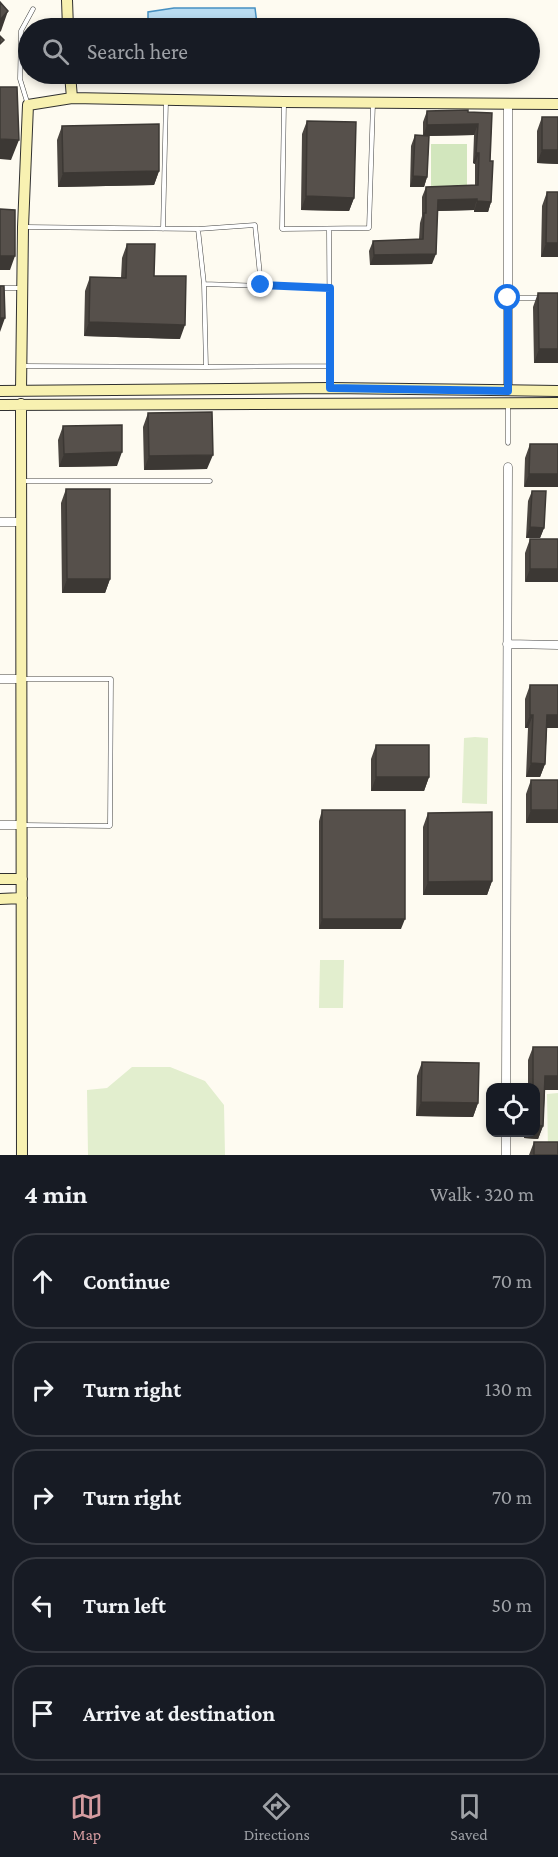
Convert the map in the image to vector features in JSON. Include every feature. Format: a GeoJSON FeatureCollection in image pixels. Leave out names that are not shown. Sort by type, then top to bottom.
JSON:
{"type":"FeatureCollection","features":[{"type":"Feature","properties":{"kind":"street"},"geometry":{"type":"LineString","coordinates":[[67,0],[68,18]]}},
{"type":"Feature","properties":{"kind":"street"},"geometry":{"type":"LineString","coordinates":[[71,84],[72,98]]}},
{"type":"Feature","properties":{"kind":"street"},"geometry":{"type":"LineString","coordinates":[[21,391],[23,227],[28,105],[72,98],[558,104]]}},
{"type":"Feature","properties":{"kind":"street"},"geometry":{"type":"LineString","coordinates":[[508,104],[508,391]]}},
{"type":"Feature","properties":{"kind":"street"},"geometry":{"type":"LineString","coordinates":[[330,388],[330,405]]}},
{"type":"Feature","properties":{"kind":"street"},"geometry":{"type":"LineString","coordinates":[[352,404],[353,388]]}},
{"type":"Feature","properties":{"kind":"street"},"geometry":{"type":"LineString","coordinates":[[0,391],[353,388],[558,391]]}},
{"type":"Feature","properties":{"kind":"street"},"geometry":{"type":"LineString","coordinates":[[0,405],[558,403]]}},
{"type":"Feature","properties":{"kind":"street"},"geometry":{"type":"LineString","coordinates":[[21,404],[22,1155]]}},
{"type":"Feature","properties":{"kind":"street"},"geometry":{"type":"LineString","coordinates":[[506,1083],[508,467]]}},
{"type":"Feature","properties":{"kind":"street"},"geometry":{"type":"LineString","coordinates":[[0,522],[21,522]]}},
{"type":"Feature","properties":{"kind":"street"},"geometry":{"type":"LineString","coordinates":[[507,644],[558,645]]}},
{"type":"Feature","properties":{"kind":"street"},"geometry":{"type":"LineString","coordinates":[[0,679],[21,679]]}},
{"type":"Feature","properties":{"kind":"street"},"geometry":{"type":"LineString","coordinates":[[0,825],[22,825]]}},
{"type":"Feature","properties":{"kind":"street"},"geometry":{"type":"LineString","coordinates":[[0,879],[22,879]]}},
{"type":"Feature","properties":{"kind":"street"},"geometry":{"type":"LineString","coordinates":[[0,898],[22,898]]}},
{"type":"Feature","properties":{"kind":"street"},"geometry":{"type":"LineString","coordinates":[[506,1137],[506,1155]]}},
{"type":"Feature","properties":{"kind":"lane"},"geometry":{"type":"LineString","coordinates":[[28,18],[33,9]]}},
{"type":"Feature","properties":{"kind":"lane"},"geometry":{"type":"LineString","coordinates":[[22,84],[28,105]]}},
{"type":"Feature","properties":{"kind":"lane"},"geometry":{"type":"LineString","coordinates":[[163,229],[166,100]]}},
{"type":"Feature","properties":{"kind":"lane"},"geometry":{"type":"LineString","coordinates":[[284,102],[282,229],[369,228],[373,103]]}},
{"type":"Feature","properties":{"kind":"lane"},"geometry":{"type":"LineString","coordinates":[[23,227],[198,229],[255,225],[261,285]]}},
{"type":"Feature","properties":{"kind":"lane"},"geometry":{"type":"LineString","coordinates":[[198,229],[204,284],[206,368]]}},
{"type":"Feature","properties":{"kind":"lane"},"geometry":{"type":"LineString","coordinates":[[330,229],[330,388]]}},
{"type":"Feature","properties":{"kind":"lane"},"geometry":{"type":"LineString","coordinates":[[204,284],[330,288]]}},
{"type":"Feature","properties":{"kind":"lane"},"geometry":{"type":"LineString","coordinates":[[0,288],[23,288]]}},
{"type":"Feature","properties":{"kind":"lane"},"geometry":{"type":"LineString","coordinates":[[508,298],[548,298]]}},
{"type":"Feature","properties":{"kind":"lane"},"geometry":{"type":"LineString","coordinates":[[22,366],[206,368],[330,366]]}},
{"type":"Feature","properties":{"kind":"lane"},"geometry":{"type":"LineString","coordinates":[[508,404],[508,443]]}},
{"type":"Feature","properties":{"kind":"lane"},"geometry":{"type":"LineString","coordinates":[[22,481],[210,481]]}},
{"type":"Feature","properties":{"kind":"lane"},"geometry":{"type":"LineString","coordinates":[[21,679],[111,679],[110,826],[22,825]]}},
{"type":"Feature","properties":{"kind":"green space"},"geometry":{"type":"Polygon","coordinates":[[[431,144],[467,144],[467,191],[431,190],[431,144]]]}},
{"type":"Feature","properties":{"kind":"green space"},"geometry":{"type":"Polygon","coordinates":[[[464,738],[488,738],[487,804],[462,803],[464,738]]]}},
{"type":"Feature","properties":{"kind":"green space"},"geometry":{"type":"Polygon","coordinates":[[[320,960],[344,960],[343,1008],[319,1008],[320,960]]]}},
{"type":"Feature","properties":{"kind":"green space"},"geometry":{"type":"Polygon","coordinates":[[[132,1067],[170,1067],[205,1081],[224,1105],[225,1155],[88,1155],[87,1090],[107,1088],[132,1067]]]}},
{"type":"Feature","properties":{"kind":"green space"},"geometry":{"type":"Polygon","coordinates":[[[558,1093],[558,1151],[548,1151],[547,1094],[558,1093]]]}},
{"type":"Feature","properties":{"kind":"water"},"geometry":{"type":"Polygon","coordinates":[[[174,8],[255,8],[256,18],[148,18],[148,12],[174,8]]]}},
{"type":"Feature","properties":{"kind":"building"},"geometry":{"type":"Polygon","coordinates":[[[0,2],[8,11],[0,20],[0,2]]]}},
{"type":"Feature","properties":{"kind":"building"},"geometry":{"type":"Polygon","coordinates":[[[0,87],[17,87],[19,140],[0,139],[0,87]]]}},
{"type":"Feature","properties":{"kind":"building"},"geometry":{"type":"Polygon","coordinates":[[[468,110],[468,112],[492,113],[491,202],[477,201],[477,199],[438,200],[436,254],[374,255],[373,241],[423,239],[426,187],[478,185],[479,153],[476,153],[478,124],[427,125],[427,111],[468,110]]]}},
{"type":"Feature","properties":{"kind":"building"},"geometry":{"type":"Polygon","coordinates":[[[542,117],[558,117],[558,150],[542,150],[542,117]]]}},
{"type":"Feature","properties":{"kind":"building"},"geometry":{"type":"Polygon","coordinates":[[[307,121],[356,122],[354,198],[306,196],[307,121]]]}},
{"type":"Feature","properties":{"kind":"building"},"geometry":{"type":"Polygon","coordinates":[[[159,124],[159,171],[63,173],[62,126],[159,124]]]}},
{"type":"Feature","properties":{"kind":"building"},"geometry":{"type":"Polygon","coordinates":[[[415,135],[429,136],[427,177],[413,176],[415,135]]]}},
{"type":"Feature","properties":{"kind":"building"},"geometry":{"type":"Polygon","coordinates":[[[547,192],[558,192],[558,243],[546,243],[547,192]]]}},
{"type":"Feature","properties":{"kind":"building"},"geometry":{"type":"Polygon","coordinates":[[[0,209],[15,210],[15,256],[0,256],[0,209]]]}},
{"type":"Feature","properties":{"kind":"building"},"geometry":{"type":"Polygon","coordinates":[[[127,244],[155,244],[154,276],[186,276],[185,325],[89,322],[90,277],[126,278],[127,244]]]}},
{"type":"Feature","properties":{"kind":"building"},"geometry":{"type":"Polygon","coordinates":[[[0,286],[4,286],[5,318],[0,318],[0,286]]]}},
{"type":"Feature","properties":{"kind":"building"},"geometry":{"type":"Polygon","coordinates":[[[538,293],[558,293],[558,349],[539,349],[538,293]]]}},
{"type":"Feature","properties":{"kind":"building"},"geometry":{"type":"Polygon","coordinates":[[[212,412],[213,455],[149,456],[148,413],[212,412]]]}},
{"type":"Feature","properties":{"kind":"building"},"geometry":{"type":"Polygon","coordinates":[[[122,425],[122,452],[64,454],[63,426],[122,425]]]}},
{"type":"Feature","properties":{"kind":"building"},"geometry":{"type":"Polygon","coordinates":[[[530,444],[558,444],[558,474],[529,474],[530,444]]]}},
{"type":"Feature","properties":{"kind":"building"},"geometry":{"type":"Polygon","coordinates":[[[66,489],[110,489],[110,579],[67,579],[66,489]]]}},
{"type":"Feature","properties":{"kind":"building"},"geometry":{"type":"Polygon","coordinates":[[[532,491],[546,491],[544,528],[530,527],[532,491]]]}},
{"type":"Feature","properties":{"kind":"building"},"geometry":{"type":"Polygon","coordinates":[[[530,539],[558,539],[558,569],[530,569],[530,539]]]}},
{"type":"Feature","properties":{"kind":"building"},"geometry":{"type":"Polygon","coordinates":[[[530,685],[558,685],[558,715],[547,715],[545,764],[531,763],[533,715],[530,715],[530,685]]]}},
{"type":"Feature","properties":{"kind":"building"},"geometry":{"type":"Polygon","coordinates":[[[376,745],[429,745],[429,777],[376,777],[376,745]]]}},
{"type":"Feature","properties":{"kind":"building"},"geometry":{"type":"Polygon","coordinates":[[[531,780],[558,780],[558,810],[531,810],[531,780]]]}},
{"type":"Feature","properties":{"kind":"building"},"geometry":{"type":"Polygon","coordinates":[[[322,810],[405,810],[405,919],[322,919],[322,810]]]}},
{"type":"Feature","properties":{"kind":"building"},"geometry":{"type":"Polygon","coordinates":[[[492,812],[492,881],[428,882],[428,813],[492,812]]]}},
{"type":"Feature","properties":{"kind":"building"},"geometry":{"type":"Polygon","coordinates":[[[533,1047],[558,1047],[558,1076],[545,1076],[543,1126],[540,1126],[540,1083],[533,1083],[533,1047]]]}},
{"type":"Feature","properties":{"kind":"building"},"geometry":{"type":"Polygon","coordinates":[[[422,1062],[479,1063],[478,1103],[421,1102],[422,1062]]]}},
{"type":"Feature","properties":{"kind":"building"},"geometry":{"type":"Polygon","coordinates":[[[534,1142],[558,1142],[558,1155],[534,1155],[534,1142]]]}},
{"type":"Feature","properties":{"kind":"route"},"geometry":{"type":"LineString","coordinates":[[261,285],[330,288],[330,388],[508,391],[508,298]]}}]}
